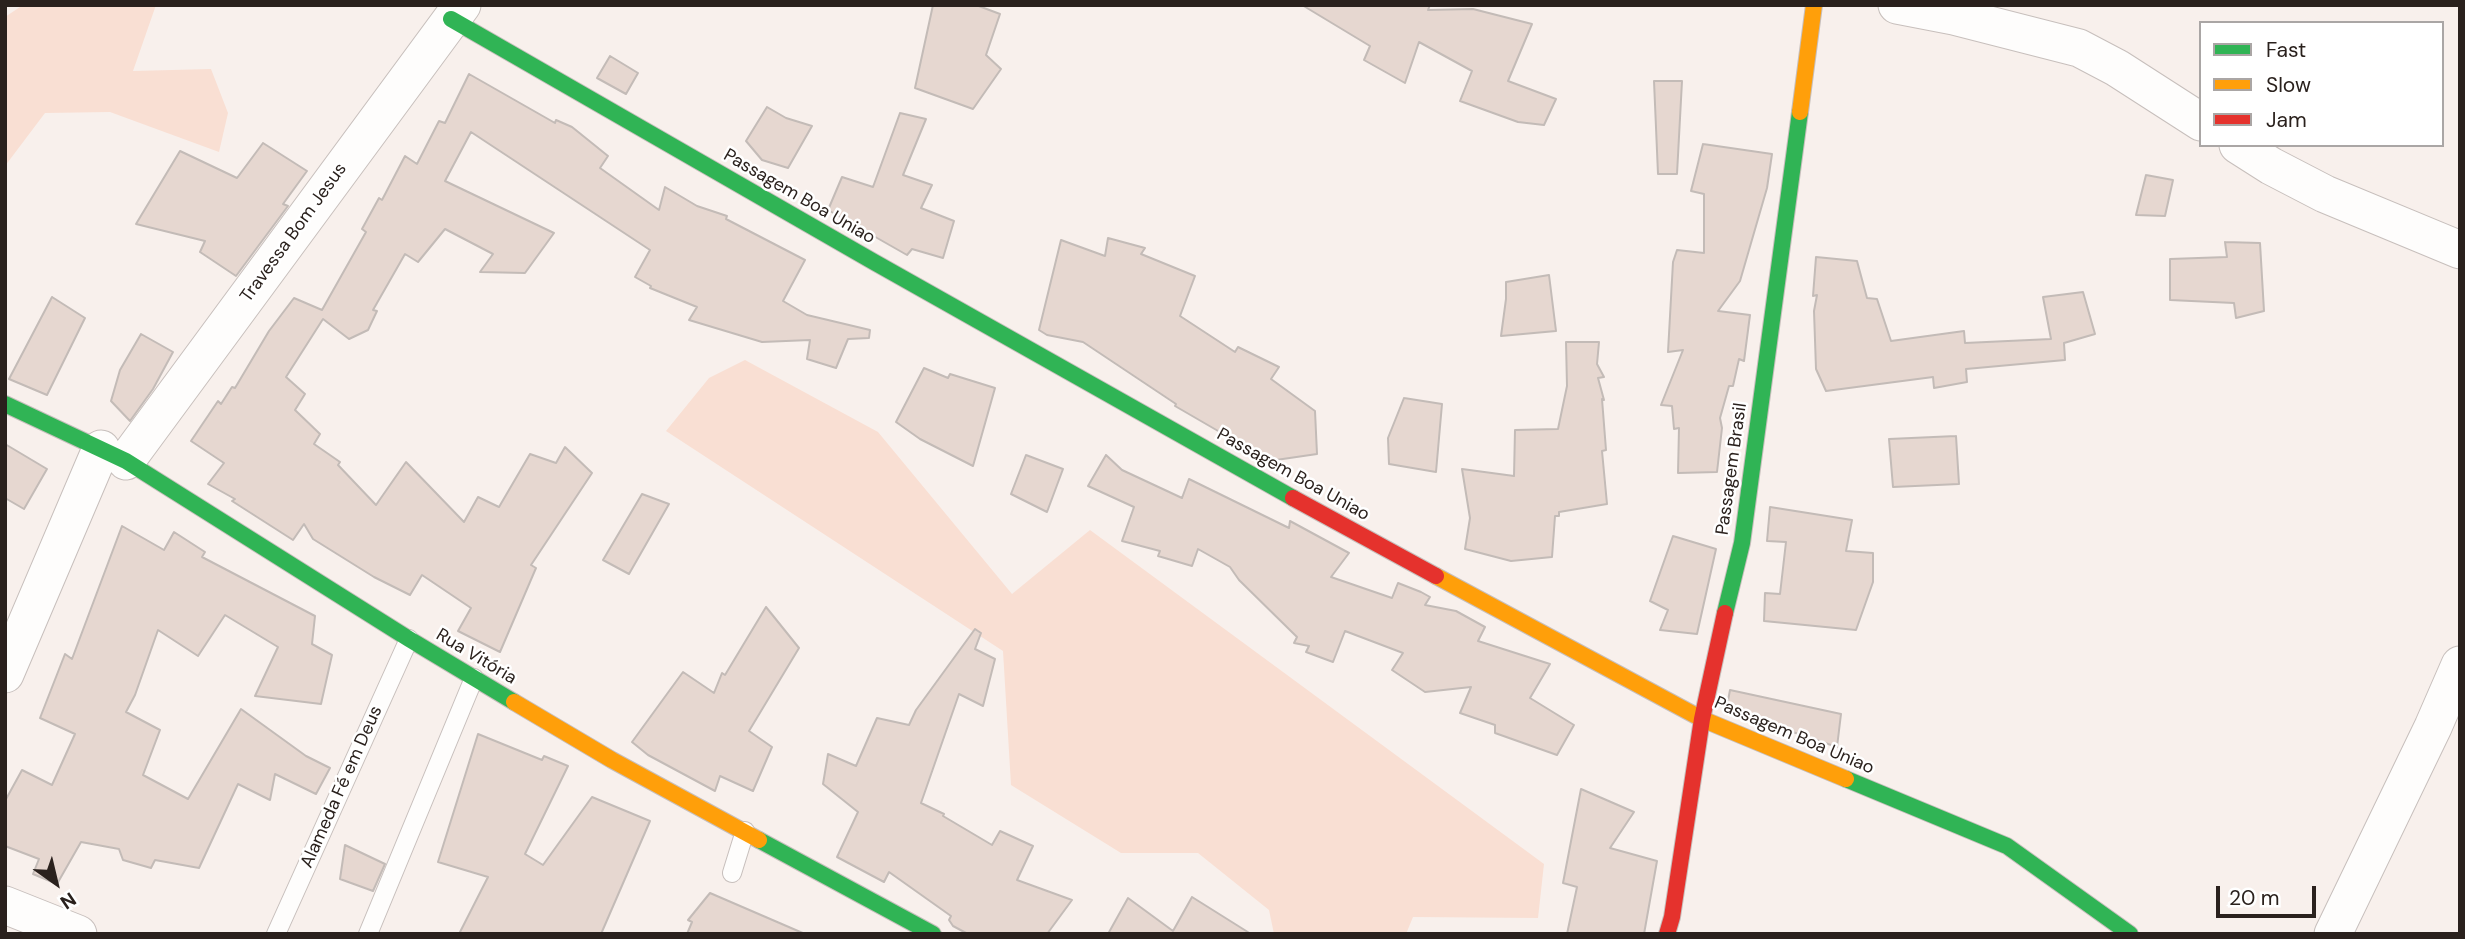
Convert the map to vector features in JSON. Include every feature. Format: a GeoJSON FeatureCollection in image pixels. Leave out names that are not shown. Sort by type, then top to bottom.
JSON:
{"type":"FeatureCollection","features":[{"type":"Feature","properties":{"kind":"street","name":"Passagem Brasil"},"geometry":{"type":"LineString","coordinates":[[1667,934],[1672,917],[1702,719],[1742,543],[1814,5]]}},
{"type":"Feature","properties":{"kind":"street"},"geometry":{"type":"LineString","coordinates":[[1897,5],[1954,16],[2079,48],[2117,68],[2199,121]]}},
{"type":"Feature","properties":{"kind":"street","name":"Passagem Boa Uniao"},"geometry":{"type":"LineString","coordinates":[[456,12],[874,262],[1289,496],[1702,719],[2007,846],[2130,934]]}},
{"type":"Feature","properties":{"kind":"street","name":"Travessa Bom Jesus"},"geometry":{"type":"LineString","coordinates":[[5,674],[114,455],[456,12]]}},
{"type":"Feature","properties":{"kind":"street"},"geometry":{"type":"LineString","coordinates":[[2241,147],[2325,194],[2460,250]]}},
{"type":"Feature","properties":{"kind":"street","name":"Rua Vitória"},"geometry":{"type":"LineString","coordinates":[[5,404],[114,455],[409,639],[612,760],[933,934]]}},
{"type":"Feature","properties":{"kind":"street"},"geometry":{"type":"LineString","coordinates":[[2333,934],[2460,665]]}},
{"type":"Feature","properties":{"kind":"street"},"geometry":{"type":"LineString","coordinates":[[5,905],[78,934]]}},
{"type":"Feature","properties":{"kind":"lane","name":"Alameda Fé em Deus"},"geometry":{"type":"LineString","coordinates":[[276,934],[409,639]]}},
{"type":"Feature","properties":{"kind":"lane"},"geometry":{"type":"LineString","coordinates":[[368,934],[474,678]]}},
{"type":"Feature","properties":{"kind":"lane"},"geometry":{"type":"LineString","coordinates":[[732,873],[745,831]]}},
{"type":"Feature","properties":{"kind":"shaded area"},"geometry":{"type":"Polygon","coordinates":[[[23,5],[156,5],[133,71],[211,69],[228,113],[219,152],[110,112],[45,113],[5,166],[5,17],[23,5]]]}},
{"type":"Feature","properties":{"kind":"shaded area"},"geometry":{"type":"Polygon","coordinates":[[[745,360],[878,432],[1012,594],[1090,530],[1544,864],[1538,918],[1413,917],[1406,934],[1274,934],[1269,910],[1198,853],[1121,853],[1011,785],[1003,651],[666,431],[709,378],[745,360]]]}},
{"type":"Feature","properties":{"kind":"building"},"geometry":{"type":"Polygon","coordinates":[[[933,5],[976,5],[1000,14],[986,55],[1001,69],[973,109],[915,88],[933,5]]]}},
{"type":"Feature","properties":{"kind":"building"},"geometry":{"type":"Polygon","coordinates":[[[1302,5],[1430,5],[1428,10],[1473,9],[1532,24],[1508,81],[1556,99],[1544,125],[1518,122],[1460,101],[1472,71],[1419,42],[1405,83],[1364,60],[1370,46],[1302,5]]]}},
{"type":"Feature","properties":{"kind":"building"},"geometry":{"type":"Polygon","coordinates":[[[610,56],[638,73],[626,94],[597,78],[610,56]]]}},
{"type":"Feature","properties":{"kind":"building"},"geometry":{"type":"Polygon","coordinates":[[[469,74],[555,123],[556,120],[572,127],[608,156],[600,168],[659,210],[665,187],[697,206],[727,216],[726,219],[805,260],[783,301],[807,315],[870,330],[869,338],[848,339],[836,368],[807,359],[810,340],[762,342],[689,320],[697,307],[650,288],[651,286],[635,277],[650,250],[471,132],[445,181],[554,233],[525,273],[480,272],[493,254],[445,229],[418,262],[405,254],[373,310],[377,311],[368,330],[349,339],[323,319],[286,377],[305,394],[295,410],[320,434],[314,444],[340,462],[338,465],[376,505],[406,462],[464,522],[478,497],[499,507],[530,454],[556,463],[565,447],[592,473],[531,565],[536,568],[500,652],[458,631],[471,608],[422,575],[410,595],[374,577],[313,539],[304,524],[293,540],[232,501],[235,499],[208,484],[224,463],[191,441],[218,401],[221,404],[232,387],[235,388],[269,331],[294,298],[322,310],[366,232],[362,229],[379,198],[382,200],[405,156],[417,164],[439,121],[445,123],[469,74]]]}},
{"type":"Feature","properties":{"kind":"building"},"geometry":{"type":"Polygon","coordinates":[[[1654,81],[1682,81],[1677,174],[1658,174],[1654,81]]]}},
{"type":"Feature","properties":{"kind":"building"},"geometry":{"type":"Polygon","coordinates":[[[767,107],[786,118],[812,126],[788,168],[762,160],[746,141],[767,107]]]}},
{"type":"Feature","properties":{"kind":"building"},"geometry":{"type":"Polygon","coordinates":[[[900,113],[926,119],[903,175],[932,185],[921,208],[954,221],[943,258],[912,249],[907,255],[828,210],[842,177],[873,187],[900,113]]]}},
{"type":"Feature","properties":{"kind":"building"},"geometry":{"type":"Polygon","coordinates":[[[263,143],[307,171],[283,204],[288,206],[236,276],[200,252],[205,241],[136,224],[180,151],[237,178],[263,143]]]}},
{"type":"Feature","properties":{"kind":"building"},"geometry":{"type":"Polygon","coordinates":[[[1703,144],[1772,154],[1767,188],[1740,281],[1718,311],[1750,315],[1744,361],[1739,359],[1733,386],[1729,386],[1720,418],[1722,428],[1717,472],[1678,473],[1679,428],[1674,429],[1672,406],[1661,405],[1683,350],[1668,352],[1673,262],[1677,250],[1704,253],[1704,194],[1691,191],[1703,144]]]}},
{"type":"Feature","properties":{"kind":"building"},"geometry":{"type":"Polygon","coordinates":[[[2146,175],[2173,180],[2165,216],[2136,215],[2146,175]]]}},
{"type":"Feature","properties":{"kind":"building"},"geometry":{"type":"Polygon","coordinates":[[[1108,238],[1145,248],[1141,254],[1195,276],[1180,316],[1235,352],[1238,347],[1279,367],[1271,379],[1315,411],[1317,454],[1276,460],[1244,446],[1175,406],[1176,404],[1083,342],[1047,335],[1039,330],[1061,240],[1105,256],[1108,238]]]}},
{"type":"Feature","properties":{"kind":"building"},"geometry":{"type":"Polygon","coordinates":[[[2225,242],[2260,243],[2264,311],[2236,318],[2234,303],[2170,300],[2170,259],[2227,257],[2225,242]]]}},
{"type":"Feature","properties":{"kind":"building"},"geometry":{"type":"Polygon","coordinates":[[[1816,257],[1857,261],[1867,298],[1877,299],[1891,341],[1964,331],[1965,343],[2051,339],[2043,297],[2083,292],[2095,334],[2064,343],[2065,360],[1966,369],[1967,382],[1934,388],[1933,377],[1826,391],[1816,369],[1814,311],[1817,295],[1813,296],[1816,257]]]}},
{"type":"Feature","properties":{"kind":"building"},"geometry":{"type":"Polygon","coordinates":[[[1549,275],[1556,331],[1501,336],[1506,282],[1549,275]]]}},
{"type":"Feature","properties":{"kind":"building"},"geometry":{"type":"Polygon","coordinates":[[[52,297],[85,318],[47,395],[9,379],[52,297]]]}},
{"type":"Feature","properties":{"kind":"building"},"geometry":{"type":"Polygon","coordinates":[[[141,334],[173,352],[153,389],[130,421],[111,401],[120,370],[141,334]]]}},
{"type":"Feature","properties":{"kind":"building"},"geometry":{"type":"Polygon","coordinates":[[[1566,342],[1599,342],[1597,364],[1604,377],[1598,378],[1604,400],[1602,399],[1606,450],[1602,451],[1607,504],[1559,512],[1559,516],[1555,516],[1552,557],[1511,561],[1465,549],[1470,518],[1462,469],[1514,476],[1515,430],[1558,429],[1567,386],[1566,342]]]}},
{"type":"Feature","properties":{"kind":"building"},"geometry":{"type":"Polygon","coordinates":[[[924,368],[948,378],[950,374],[995,388],[973,466],[920,439],[896,422],[924,368]]]}},
{"type":"Feature","properties":{"kind":"building"},"geometry":{"type":"Polygon","coordinates":[[[1404,398],[1442,404],[1436,472],[1389,464],[1388,438],[1404,398]]]}},
{"type":"Feature","properties":{"kind":"building"},"geometry":{"type":"Polygon","coordinates":[[[1956,436],[1959,484],[1893,487],[1889,439],[1956,436]]]}},
{"type":"Feature","properties":{"kind":"building"},"geometry":{"type":"Polygon","coordinates":[[[5,444],[47,469],[24,509],[5,498],[5,444]]]}},
{"type":"Feature","properties":{"kind":"building"},"geometry":{"type":"Polygon","coordinates":[[[1026,455],[1063,469],[1047,512],[1011,494],[1026,455]]]}},
{"type":"Feature","properties":{"kind":"building"},"geometry":{"type":"Polygon","coordinates":[[[1106,455],[1122,470],[1182,498],[1189,479],[1289,528],[1290,521],[1349,553],[1331,577],[1392,598],[1398,583],[1421,592],[1430,597],[1425,605],[1456,611],[1485,627],[1478,641],[1550,664],[1530,698],[1574,725],[1557,755],[1495,733],[1495,725],[1460,713],[1471,687],[1425,692],[1392,670],[1403,653],[1345,631],[1333,662],[1306,652],[1309,646],[1294,643],[1297,637],[1239,580],[1230,567],[1198,549],[1192,566],[1158,556],[1160,551],[1122,541],[1134,507],[1088,486],[1106,455]]]}},
{"type":"Feature","properties":{"kind":"building"},"geometry":{"type":"Polygon","coordinates":[[[642,494],[669,504],[629,574],[603,560],[642,494]]]}},
{"type":"Feature","properties":{"kind":"building"},"geometry":{"type":"Polygon","coordinates":[[[1770,507],[1852,520],[1846,551],[1873,553],[1873,582],[1856,630],[1764,621],[1765,593],[1780,594],[1786,542],[1767,541],[1770,507]]]}},
{"type":"Feature","properties":{"kind":"building"},"geometry":{"type":"Polygon","coordinates":[[[122,526],[164,550],[174,532],[205,552],[202,557],[315,616],[312,644],[332,655],[321,704],[255,696],[278,647],[225,615],[198,656],[158,630],[135,695],[126,712],[160,730],[143,775],[188,799],[241,709],[306,756],[330,768],[316,794],[275,774],[270,800],[238,784],[199,868],[155,860],[151,868],[123,860],[119,849],[81,842],[57,884],[33,874],[39,859],[5,846],[5,801],[22,770],[52,785],[75,734],[40,718],[65,654],[72,659],[122,526]]]}},
{"type":"Feature","properties":{"kind":"building"},"geometry":{"type":"Polygon","coordinates":[[[1673,536],[1716,549],[1697,634],[1660,630],[1668,610],[1650,601],[1673,536]]]}},
{"type":"Feature","properties":{"kind":"building"},"geometry":{"type":"Polygon","coordinates":[[[766,607],[799,648],[749,731],[772,747],[753,791],[720,776],[715,791],[648,755],[632,742],[683,672],[714,693],[722,673],[725,675],[766,607]]]}},
{"type":"Feature","properties":{"kind":"building"},"geometry":{"type":"Polygon","coordinates":[[[975,629],[981,633],[975,649],[995,659],[983,706],[959,694],[921,803],[944,814],[943,816],[992,845],[1000,831],[1033,846],[1017,880],[1072,900],[1047,934],[968,934],[953,926],[949,920],[951,916],[889,872],[884,882],[837,857],[858,812],[823,784],[828,754],[856,766],[877,718],[909,725],[916,710],[975,629]]]}},
{"type":"Feature","properties":{"kind":"building"},"geometry":{"type":"Polygon","coordinates":[[[1730,690],[1841,714],[1837,747],[1727,706],[1730,690]]]}},
{"type":"Feature","properties":{"kind":"building"},"geometry":{"type":"Polygon","coordinates":[[[478,734],[542,760],[544,756],[568,766],[525,854],[543,865],[592,797],[650,821],[601,934],[459,934],[488,877],[438,862],[478,734]]]}},
{"type":"Feature","properties":{"kind":"building"},"geometry":{"type":"Polygon","coordinates":[[[1581,789],[1634,812],[1610,848],[1657,861],[1644,934],[1567,934],[1577,887],[1563,883],[1581,789]]]}},
{"type":"Feature","properties":{"kind":"building"},"geometry":{"type":"Polygon","coordinates":[[[345,845],[385,864],[373,891],[340,879],[345,845]]]}},
{"type":"Feature","properties":{"kind":"building"},"geometry":{"type":"Polygon","coordinates":[[[710,893],[805,934],[687,934],[692,922],[688,920],[710,893]]]}},
{"type":"Feature","properties":{"kind":"building"},"geometry":{"type":"Polygon","coordinates":[[[1192,897],[1251,934],[1108,934],[1128,898],[1173,931],[1192,897]]]}},
{"type":"Feature","properties":{"kind":"traffic: fast"},"geometry":{"type":"LineString","coordinates":[[451,19],[1293,498]]}},
{"type":"Feature","properties":{"kind":"traffic: fast"},"geometry":{"type":"LineString","coordinates":[[1725,613],[1742,543],[1800,112]]}},
{"type":"Feature","properties":{"kind":"traffic: fast"},"geometry":{"type":"LineString","coordinates":[[5,404],[126,461],[514,702]]}},
{"type":"Feature","properties":{"kind":"traffic: fast"},"geometry":{"type":"LineString","coordinates":[[1846,779],[2007,846],[2130,934]]}},
{"type":"Feature","properties":{"kind":"traffic: fast"},"geometry":{"type":"LineString","coordinates":[[759,840],[933,934]]}},
{"type":"Feature","properties":{"kind":"traffic: slow"},"geometry":{"type":"LineString","coordinates":[[1800,112],[1814,5]]}},
{"type":"Feature","properties":{"kind":"traffic: slow"},"geometry":{"type":"LineString","coordinates":[[1436,576],[1702,719],[1846,779]]}},
{"type":"Feature","properties":{"kind":"traffic: slow"},"geometry":{"type":"LineString","coordinates":[[514,702],[612,760],[759,840]]}},
{"type":"Feature","properties":{"kind":"traffic: jam"},"geometry":{"type":"LineString","coordinates":[[1293,498],[1436,576]]}},
{"type":"Feature","properties":{"kind":"traffic: jam"},"geometry":{"type":"LineString","coordinates":[[1667,934],[1672,917],[1702,719],[1725,613]]}}]}
